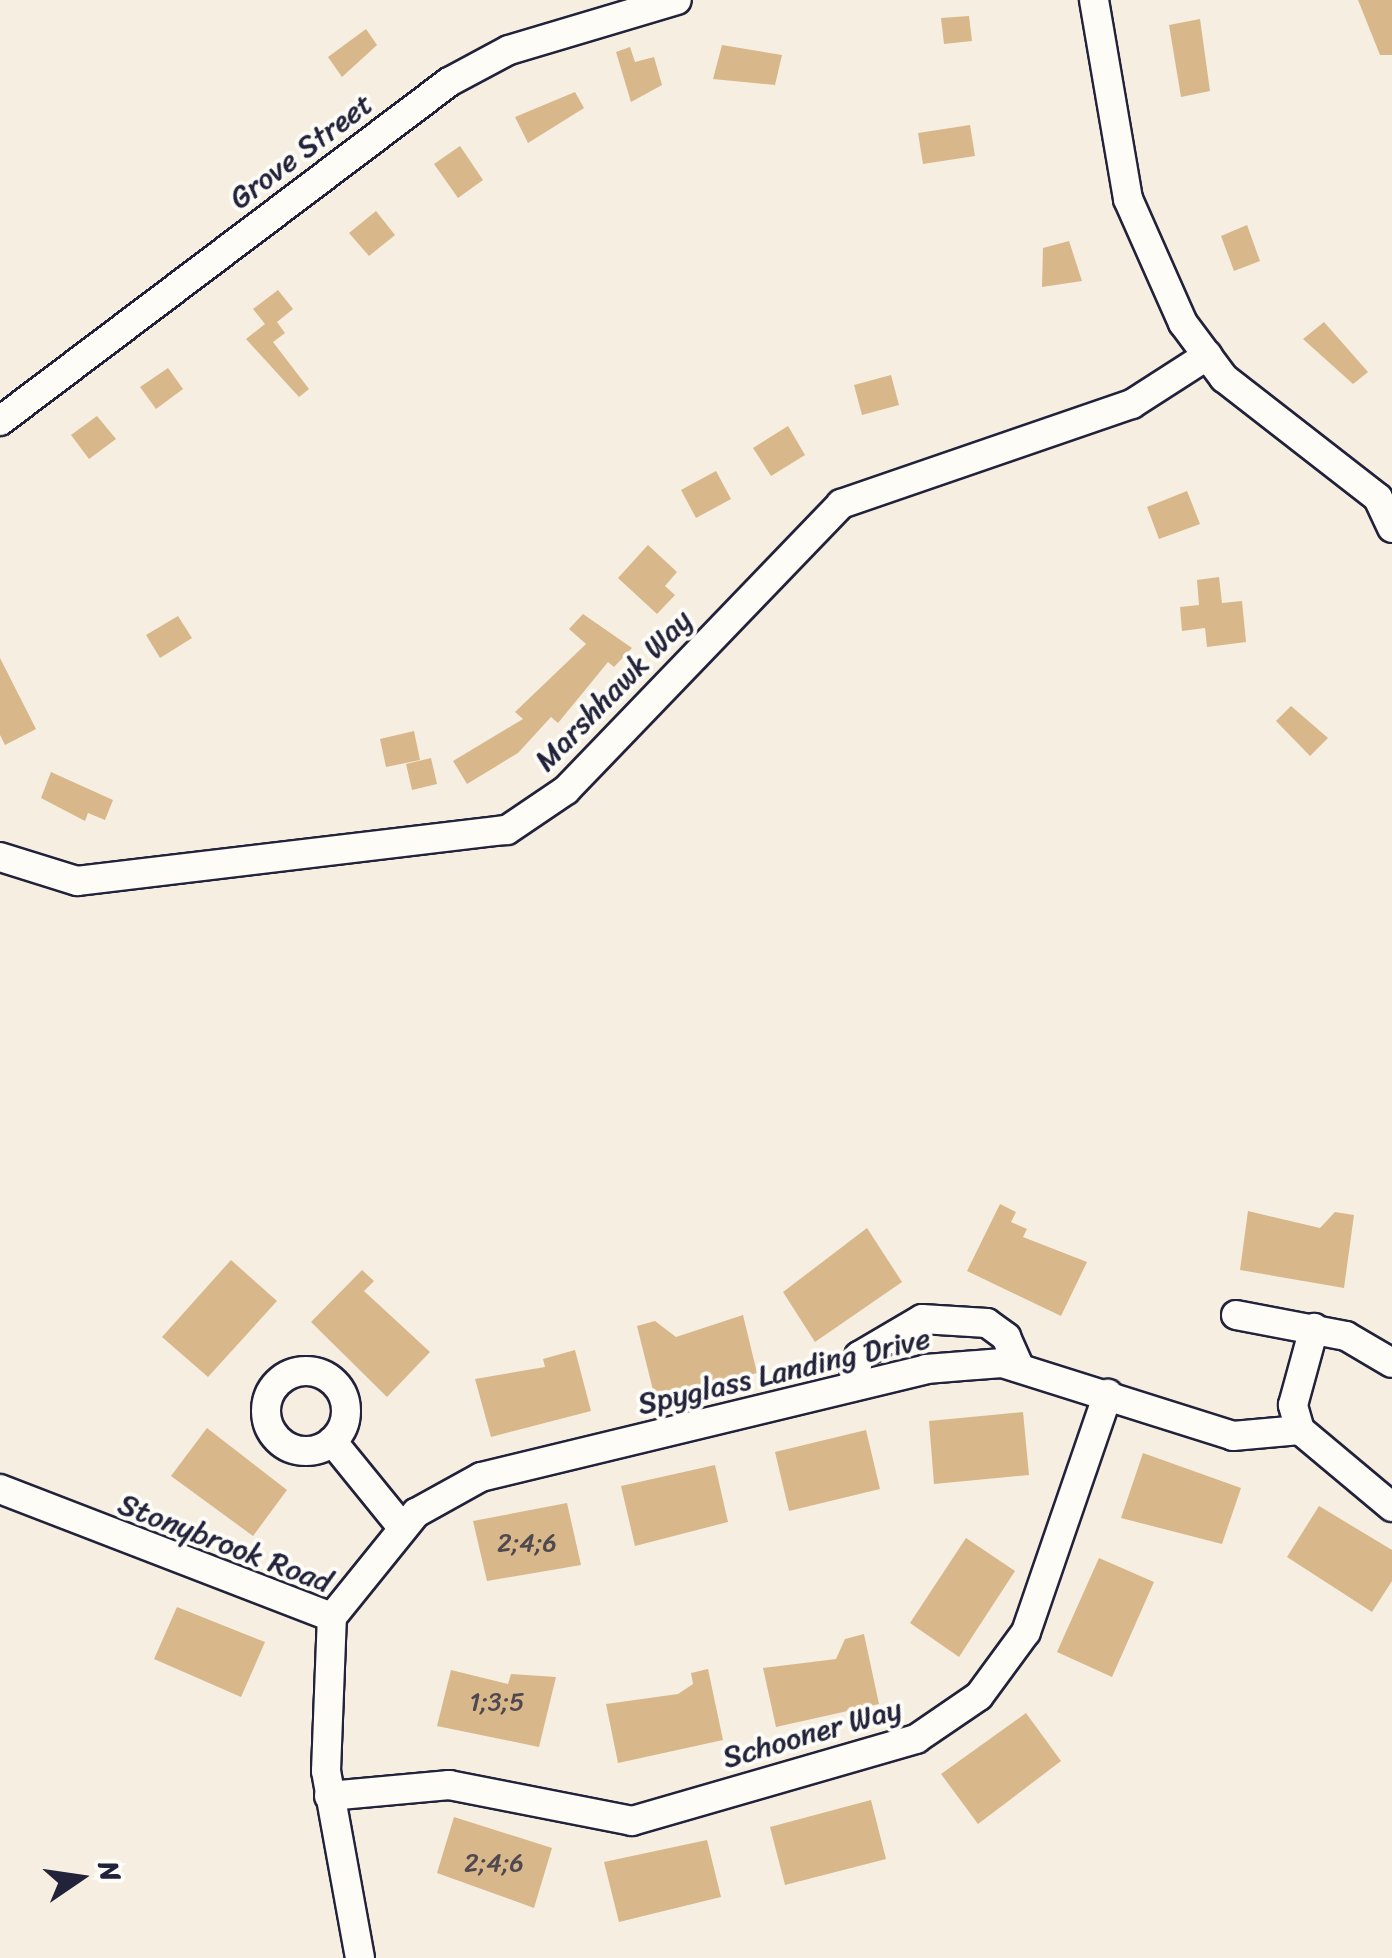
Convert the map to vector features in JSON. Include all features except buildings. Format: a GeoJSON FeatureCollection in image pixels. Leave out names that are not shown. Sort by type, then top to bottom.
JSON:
{"type":"FeatureCollection","features":[{"type":"Feature","properties":{"kind":"street","name":"Grove Street"},"geometry":{"type":"LineString","coordinates":[[0,421],[448,82],[509,50],[677,0]]}},
{"type":"Feature","properties":{"kind":"street"},"geometry":{"type":"LineString","coordinates":[[1094,0],[1128,200],[1149,258],[1208,355],[1270,418],[1378,498],[1392,528]]}},
{"type":"Feature","properties":{"kind":"street","name":"Marshhawk Way"},"geometry":{"type":"LineString","coordinates":[[0,857],[78,881],[507,830],[566,790],[840,504],[1132,404],[1208,355]]}},
{"type":"Feature","properties":{"kind":"street"},"geometry":{"type":"LineString","coordinates":[[1236,1315],[1314,1328],[1392,1363]]}},
{"type":"Feature","properties":{"kind":"street"},"geometry":{"type":"LineString","coordinates":[[852,1387],[858,1356],[922,1320],[987,1323],[1020,1366]]}},
{"type":"Feature","properties":{"kind":"street"},"geometry":{"type":"LineString","coordinates":[[1314,1328],[1293,1405],[1300,1430],[1392,1508]]}},
{"type":"Feature","properties":{"kind":"street","name":"Spyglass Landing Drive"},"geometry":{"type":"LineString","coordinates":[[332,1618],[402,1527],[451,1492],[514,1466],[926,1369],[1020,1366],[1258,1441],[1300,1430]]}},
{"type":"Feature","properties":{"kind":"street","name":"Schooner Way"},"geometry":{"type":"LineString","coordinates":[[329,1796],[449,1785],[632,1821],[916,1740],[979,1696],[1026,1632],[1108,1394]]}},
{"type":"Feature","properties":{"kind":"street"},"geometry":{"type":"LineString","coordinates":[[332,1441],[402,1527]]}},
{"type":"Feature","properties":{"kind":"street","name":"Stonybrook Road"},"geometry":{"type":"LineString","coordinates":[[0,1490],[332,1618],[329,1796],[360,1958]]}}]}
